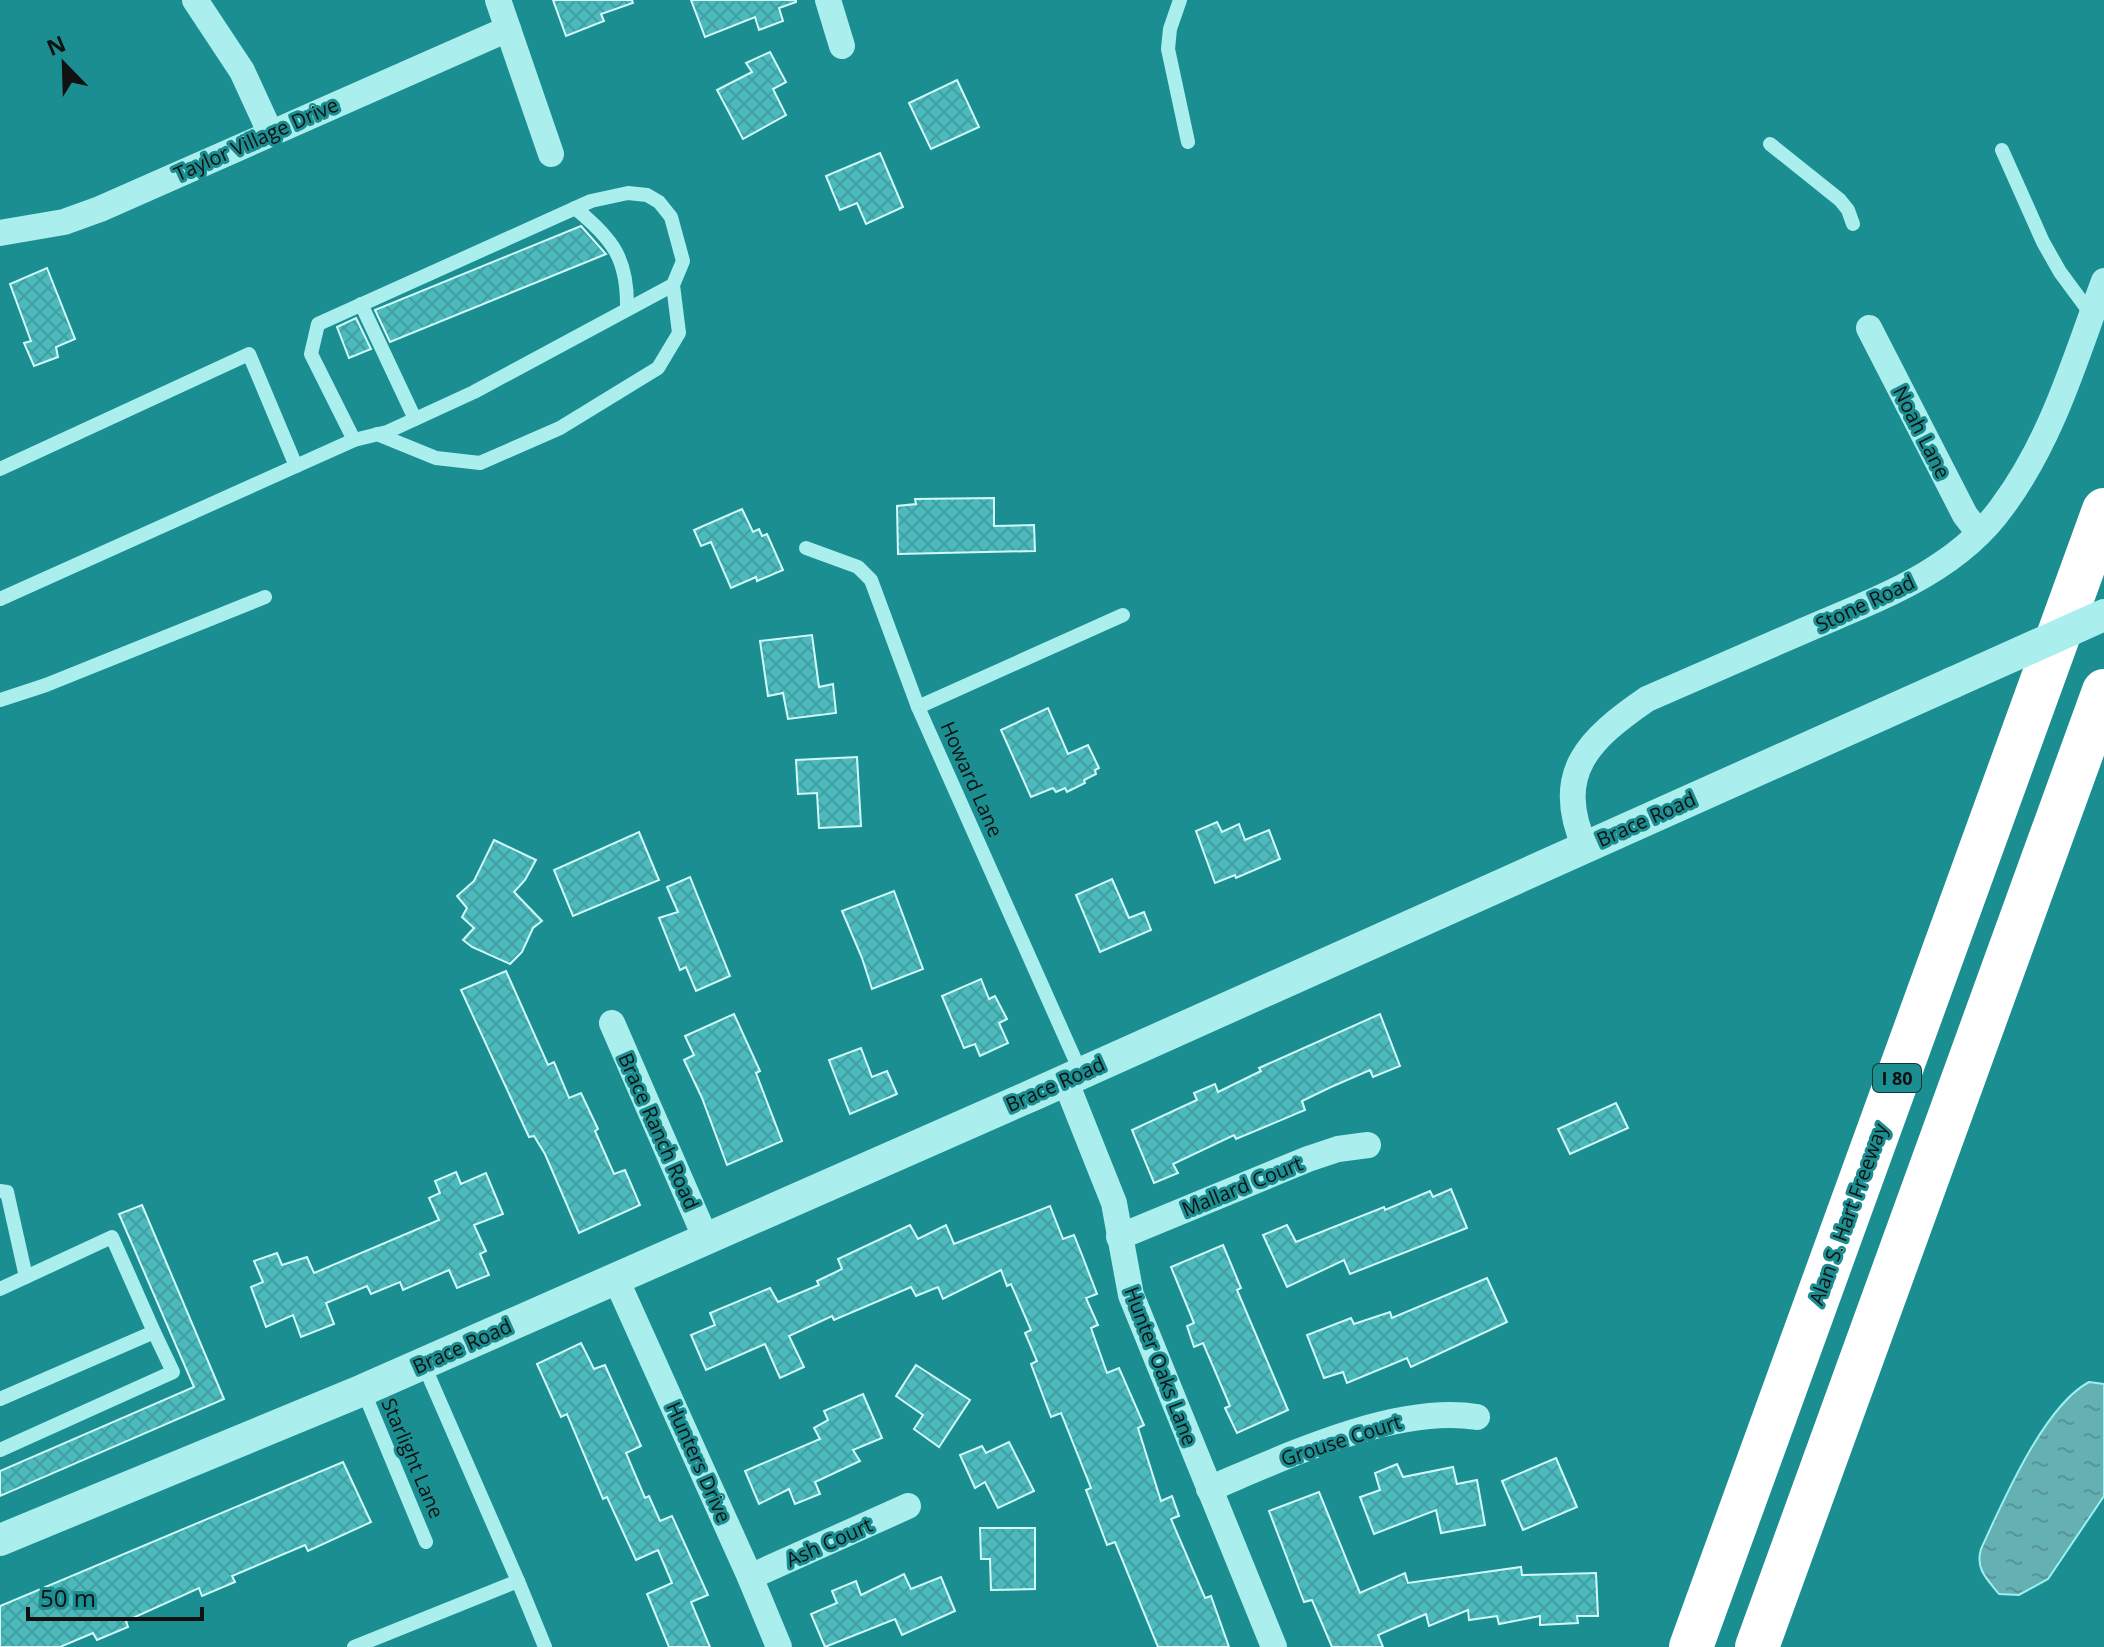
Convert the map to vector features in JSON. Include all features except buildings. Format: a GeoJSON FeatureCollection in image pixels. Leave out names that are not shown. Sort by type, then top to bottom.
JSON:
{"type":"FeatureCollection","features":[{"type":"Feature","properties":{"kind":"highway","name":"Alan S. Hart Freeway"},"geometry":{"type":"LineString","coordinates":[[1691,1647],[2104,510]]}},
{"type":"Feature","properties":{"kind":"highway"},"geometry":{"type":"LineString","coordinates":[[1757,1647],[2104,691]]}},
{"type":"Feature","properties":{"kind":"street"},"geometry":{"type":"LineString","coordinates":[[195,0],[242,71],[270,132]]}},
{"type":"Feature","properties":{"kind":"street"},"geometry":{"type":"LineString","coordinates":[[498,0],[551,154]]}},
{"type":"Feature","properties":{"kind":"street"},"geometry":{"type":"LineString","coordinates":[[828,0],[842,46]]}},
{"type":"Feature","properties":{"kind":"street","name":"Taylor Village Drive"},"geometry":{"type":"LineString","coordinates":[[0,233],[64,222],[100,209],[508,29]]}},
{"type":"Feature","properties":{"kind":"street","name":"Stone Road"},"geometry":{"type":"LineString","coordinates":[[1585,847],[1575,823],[1571,802],[1574,777],[1587,752],[1614,722],[1647,699],[1914,582],[1941,565],[2000,511],[2038,452],[2104,281]]}},
{"type":"Feature","properties":{"kind":"street","name":"Noah Lane"},"geometry":{"type":"LineString","coordinates":[[1869,328],[1965,515],[1979,533]]}},
{"type":"Feature","properties":{"kind":"street","name":"Brace Road"},"geometry":{"type":"LineString","coordinates":[[0,1540],[363,1390],[616,1279],[2104,615]]}},
{"type":"Feature","properties":{"kind":"street","name":"Brace Ranch Road"},"geometry":{"type":"LineString","coordinates":[[612,1023],[706,1239]]}},
{"type":"Feature","properties":{"kind":"street","name":"Hunter Oaks Lane"},"geometry":{"type":"LineString","coordinates":[[1073,1076],[1114,1203],[1131,1295],[1274,1647]]}},
{"type":"Feature","properties":{"kind":"street","name":"Mallard Court"},"geometry":{"type":"LineString","coordinates":[[1119,1237],[1308,1159],[1338,1149],[1368,1145]]}},
{"type":"Feature","properties":{"kind":"street","name":"Hunters Drive"},"geometry":{"type":"LineString","coordinates":[[616,1279],[779,1647]]}},
{"type":"Feature","properties":{"kind":"street","name":"Grouse Court"},"geometry":{"type":"LineString","coordinates":[[1209,1489],[1268,1464],[1387,1422],[1425,1414],[1452,1413],[1477,1417]]}},
{"type":"Feature","properties":{"kind":"street","name":"Ash Court"},"geometry":{"type":"LineString","coordinates":[[750,1577],[908,1506]]}},
{"type":"Feature","properties":{"kind":"lane"},"geometry":{"type":"LineString","coordinates":[[1180,0],[1170,29],[1168,49],[1188,142]]}},
{"type":"Feature","properties":{"kind":"lane"},"geometry":{"type":"LineString","coordinates":[[1770,144],[1840,200],[1853,224]]}},
{"type":"Feature","properties":{"kind":"lane"},"geometry":{"type":"LineString","coordinates":[[2002,150],[2043,242],[2060,272],[2091,314]]}},
{"type":"Feature","properties":{"kind":"lane"},"geometry":{"type":"LineString","coordinates":[[354,440],[311,354],[318,324],[591,201],[628,193],[647,195],[659,202],[671,217],[683,261],[673,285],[679,333],[658,368],[560,428],[480,463],[436,458],[377,434]]}},
{"type":"Feature","properties":{"kind":"lane"},"geometry":{"type":"LineString","coordinates":[[575,208],[598,227],[617,250],[627,282],[627,309]]}},
{"type":"Feature","properties":{"kind":"lane"},"geometry":{"type":"LineString","coordinates":[[0,599],[354,440],[415,419],[474,392],[673,285]]}},
{"type":"Feature","properties":{"kind":"lane"},"geometry":{"type":"LineString","coordinates":[[361,304],[415,419]]}},
{"type":"Feature","properties":{"kind":"lane"},"geometry":{"type":"LineString","coordinates":[[0,469],[249,354],[296,466]]}},
{"type":"Feature","properties":{"kind":"lane"},"geometry":{"type":"LineString","coordinates":[[806,548],[858,567],[871,580],[918,707]]}},
{"type":"Feature","properties":{"kind":"lane"},"geometry":{"type":"LineString","coordinates":[[0,700],[46,685],[265,597]]}},
{"type":"Feature","properties":{"kind":"lane","name":"Howard Lane"},"geometry":{"type":"LineString","coordinates":[[1073,1076],[918,707],[1123,615]]}},
{"type":"Feature","properties":{"kind":"lane"},"geometry":{"type":"LineString","coordinates":[[0,1191],[7,1192],[6,1213],[26,1277]]}},
{"type":"Feature","properties":{"kind":"lane"},"geometry":{"type":"LineString","coordinates":[[0,1289],[112,1237],[173,1372],[0,1450]]}},
{"type":"Feature","properties":{"kind":"lane"},"geometry":{"type":"LineString","coordinates":[[0,1399],[154,1332]]}},
{"type":"Feature","properties":{"kind":"lane"},"geometry":{"type":"LineString","coordinates":[[423,1363],[545,1647]]}},
{"type":"Feature","properties":{"kind":"lane","name":"Starlight Lane"},"geometry":{"type":"LineString","coordinates":[[363,1390],[426,1542]]}},
{"type":"Feature","properties":{"kind":"lane"},"geometry":{"type":"LineString","coordinates":[[354,1647],[518,1581]]}},
{"type":"Feature","properties":{"kind":"water"},"geometry":{"type":"Polygon","coordinates":[[[2089,1382],[2104,1384],[2104,1496],[2048,1579],[2019,1595],[1999,1594],[1981,1568],[1981,1549],[2026,1456],[2056,1411],[2089,1382]]]}}]}
